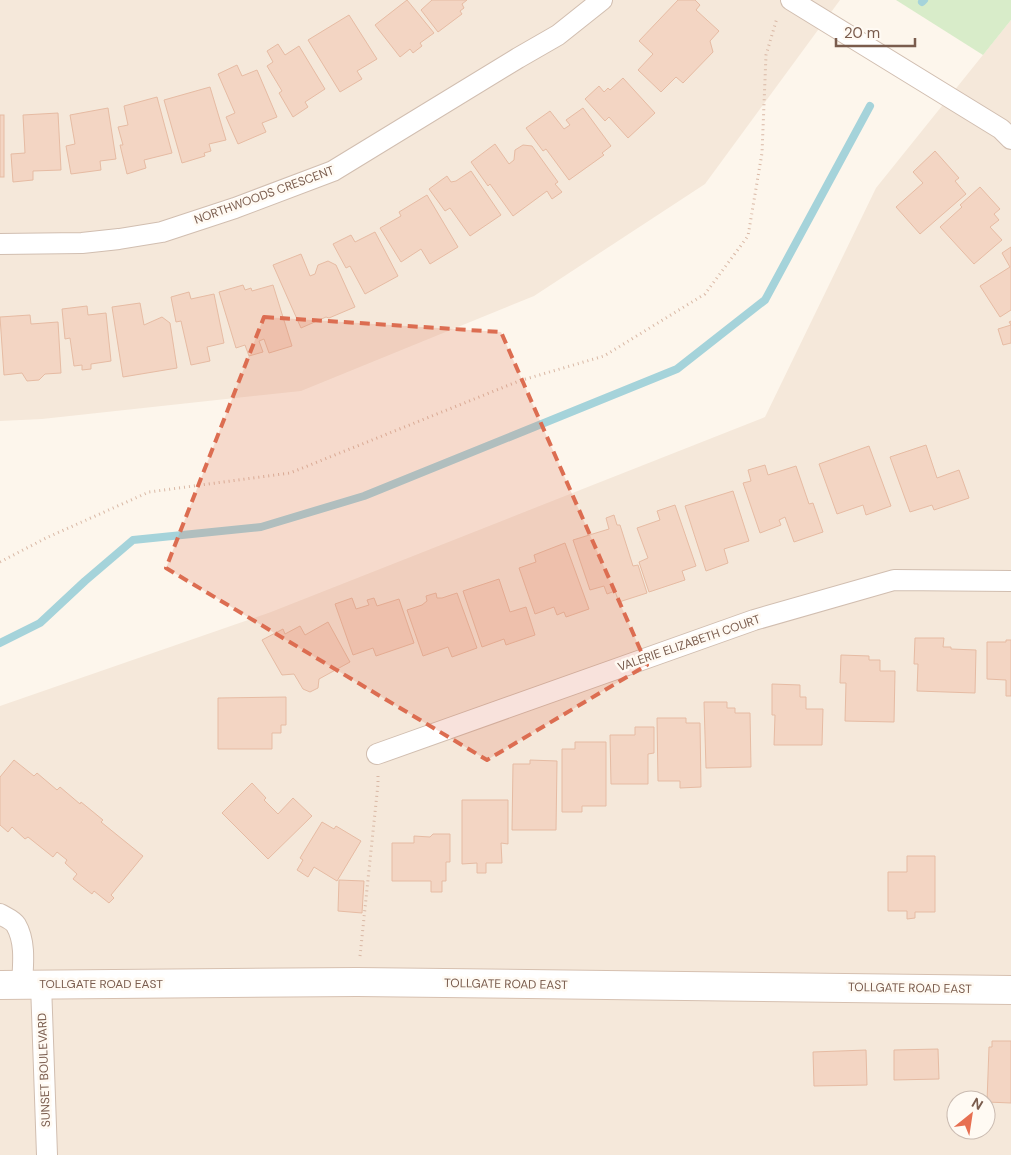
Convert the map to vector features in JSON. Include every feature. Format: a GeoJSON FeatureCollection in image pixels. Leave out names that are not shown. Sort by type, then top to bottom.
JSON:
{"type":"FeatureCollection","features":[{"type":"Feature","properties":{"kind":"street","name":"NORTHWOODS CRESCENT"},"geometry":{"type":"LineString","coordinates":[[0,244],[82,243],[162,232],[235,208],[334,171],[558,35],[602,0]]}},
{"type":"Feature","properties":{"kind":"street"},"geometry":{"type":"LineString","coordinates":[[785,5],[1001,129],[1011,139]]}},
{"type":"Feature","properties":{"kind":"street","name":"VALERIE ELIZABETH COURT"},"geometry":{"type":"LineString","coordinates":[[377,754],[754,620],[894,580],[1011,580]]}},
{"type":"Feature","properties":{"kind":"street","name":"SUNSET BOULEVARD"},"geometry":{"type":"LineString","coordinates":[[0,914],[16,924],[23,949],[21,984],[47,1155]]}},
{"type":"Feature","properties":{"kind":"street","name":"TOLLGATE ROAD EAST"},"geometry":{"type":"LineString","coordinates":[[21,984],[357,982],[1011,990]]}},
{"type":"Feature","properties":{"kind":"path"},"geometry":{"type":"LineString","coordinates":[[0,562],[46,538],[149,492],[290,473],[519,381],[604,356],[705,294],[748,236],[762,153],[766,55],[785,5]]}},
{"type":"Feature","properties":{"kind":"path"},"geometry":{"type":"LineString","coordinates":[[357,982],[378,784],[377,754]]}},
{"type":"Feature","properties":{"kind":"highlighted area"},"geometry":{"type":"Polygon","coordinates":[[[264,317],[501,332],[647,665],[487,760],[166,568],[264,317]]]}},
{"type":"Feature","properties":{"kind":"shaded area"},"geometry":{"type":"Polygon","coordinates":[[[0,0],[840,0],[705,184],[534,296],[301,391],[42,419],[0,421],[0,0]]]}},
{"type":"Feature","properties":{"kind":"shaded area"},"geometry":{"type":"Polygon","coordinates":[[[1011,20],[1011,1155],[0,1155],[0,706],[271,612],[765,417],[876,188],[1011,20]]]}},
{"type":"Feature","properties":{"kind":"green space"},"geometry":{"type":"Polygon","coordinates":[[[896,0],[1011,0],[1011,20],[983,55],[896,0]]]}},
{"type":"Feature","properties":{"kind":"building"},"geometry":{"type":"Polygon","coordinates":[[[407,0],[434,33],[420,43],[422,46],[413,53],[410,49],[400,57],[375,25],[407,0]]]}},
{"type":"Feature","properties":{"kind":"building"},"geometry":{"type":"Polygon","coordinates":[[[432,0],[467,0],[462,4],[464,8],[460,11],[462,14],[438,32],[421,10],[432,0]]]}},
{"type":"Feature","properties":{"kind":"building"},"geometry":{"type":"Polygon","coordinates":[[[678,0],[695,0],[700,5],[696,10],[719,31],[710,41],[713,52],[683,83],[676,77],[661,92],[638,70],[653,54],[639,41],[678,0]]]}},
{"type":"Feature","properties":{"kind":"building"},"geometry":{"type":"Polygon","coordinates":[[[349,15],[377,59],[357,71],[362,79],[340,92],[308,40],[349,15]]]}},
{"type":"Feature","properties":{"kind":"building"},"geometry":{"type":"Polygon","coordinates":[[[278,44],[285,55],[299,46],[325,89],[305,102],[308,107],[293,117],[279,93],[282,91],[267,66],[273,62],[267,51],[278,44]]]}},
{"type":"Feature","properties":{"kind":"building"},"geometry":{"type":"Polygon","coordinates":[[[237,65],[242,76],[257,70],[277,117],[262,123],[266,132],[238,144],[226,117],[235,113],[218,74],[237,65]]]}},
{"type":"Feature","properties":{"kind":"building"},"geometry":{"type":"Polygon","coordinates":[[[623,78],[655,113],[628,138],[609,117],[605,121],[585,99],[599,86],[604,92],[608,88],[610,90],[623,78]]]}},
{"type":"Feature","properties":{"kind":"building"},"geometry":{"type":"Polygon","coordinates":[[[210,87],[226,140],[209,144],[211,151],[204,153],[205,156],[182,163],[164,100],[210,87]]]}},
{"type":"Feature","properties":{"kind":"building"},"geometry":{"type":"Polygon","coordinates":[[[157,97],[172,153],[144,160],[146,168],[127,174],[120,145],[123,145],[118,127],[128,125],[124,106],[157,97]]]}},
{"type":"Feature","properties":{"kind":"building"},"geometry":{"type":"Polygon","coordinates":[[[108,108],[116,159],[100,161],[101,170],[71,174],[66,146],[75,144],[70,115],[108,108]]]}},
{"type":"Feature","properties":{"kind":"building"},"geometry":{"type":"Polygon","coordinates":[[[583,108],[611,146],[602,153],[604,155],[569,180],[546,149],[543,151],[526,128],[550,111],[564,129],[570,125],[566,120],[583,108]]]}},
{"type":"Feature","properties":{"kind":"building"},"geometry":{"type":"Polygon","coordinates":[[[58,113],[61,170],[33,171],[33,180],[13,182],[11,154],[25,153],[23,115],[58,113]]]}},
{"type":"Feature","properties":{"kind":"building"},"geometry":{"type":"Polygon","coordinates":[[[0,115],[4,115],[4,177],[0,177],[0,115]]]}},
{"type":"Feature","properties":{"kind":"building"},"geometry":{"type":"Polygon","coordinates":[[[495,144],[509,164],[514,160],[515,150],[523,145],[532,146],[558,182],[555,184],[562,192],[552,199],[547,191],[513,216],[471,162],[495,144]]]}},
{"type":"Feature","properties":{"kind":"building"},"geometry":{"type":"Polygon","coordinates":[[[935,151],[959,178],[955,181],[966,194],[920,234],[896,207],[923,183],[913,172],[935,151]]]}},
{"type":"Feature","properties":{"kind":"building"},"geometry":{"type":"Polygon","coordinates":[[[471,171],[501,215],[470,236],[450,208],[445,211],[429,189],[447,176],[451,182],[456,181],[471,171]]]}},
{"type":"Feature","properties":{"kind":"building"},"geometry":{"type":"Polygon","coordinates":[[[980,187],[1000,209],[994,214],[999,220],[990,227],[1002,240],[974,264],[940,227],[980,187]]]}},
{"type":"Feature","properties":{"kind":"building"},"geometry":{"type":"Polygon","coordinates":[[[427,195],[458,247],[430,264],[421,249],[401,262],[380,228],[401,216],[399,212],[427,195]]]}},
{"type":"Feature","properties":{"kind":"building"},"geometry":{"type":"Polygon","coordinates":[[[375,232],[398,276],[365,294],[350,266],[346,268],[333,244],[351,235],[355,242],[375,232]]]}},
{"type":"Feature","properties":{"kind":"building"},"geometry":{"type":"Polygon","coordinates":[[[1011,247],[1011,310],[1000,317],[980,286],[1010,267],[1002,253],[1011,247]]]}},
{"type":"Feature","properties":{"kind":"building"},"geometry":{"type":"Polygon","coordinates":[[[301,254],[310,276],[315,274],[318,265],[328,261],[336,265],[355,307],[301,328],[273,265],[301,254]]]}},
{"type":"Feature","properties":{"kind":"building"},"geometry":{"type":"Polygon","coordinates":[[[243,285],[245,290],[251,288],[252,291],[273,285],[292,346],[269,353],[264,339],[259,341],[263,352],[249,356],[245,345],[236,348],[219,292],[243,285]]]}},
{"type":"Feature","properties":{"kind":"building"},"geometry":{"type":"Polygon","coordinates":[[[189,292],[191,299],[214,294],[224,343],[207,347],[210,361],[191,365],[181,321],[176,322],[171,297],[189,292]]]}},
{"type":"Feature","properties":{"kind":"building"},"geometry":{"type":"Polygon","coordinates":[[[140,303],[144,325],[162,317],[170,323],[177,368],[123,377],[112,307],[140,303]]]}},
{"type":"Feature","properties":{"kind":"building"},"geometry":{"type":"Polygon","coordinates":[[[87,306],[88,315],[106,313],[111,361],[91,364],[91,369],[82,370],[82,365],[74,366],[70,338],[65,339],[62,309],[87,306]]]}},
{"type":"Feature","properties":{"kind":"building"},"geometry":{"type":"Polygon","coordinates":[[[30,315],[31,324],[58,322],[61,373],[45,374],[39,380],[27,381],[22,373],[4,375],[0,317],[30,315]]]}},
{"type":"Feature","properties":{"kind":"building"},"geometry":{"type":"Polygon","coordinates":[[[1011,325],[1011,343],[1003,345],[998,329],[1011,325]]]}},
{"type":"Feature","properties":{"kind":"building"},"geometry":{"type":"Polygon","coordinates":[[[926,445],[937,478],[959,470],[969,498],[934,510],[932,505],[910,512],[890,457],[926,445]]]}},
{"type":"Feature","properties":{"kind":"building"},"geometry":{"type":"Polygon","coordinates":[[[869,446],[891,506],[866,515],[863,505],[837,514],[819,464],[869,446]]]}},
{"type":"Feature","properties":{"kind":"building"},"geometry":{"type":"Polygon","coordinates":[[[765,465],[768,475],[796,466],[809,504],[813,503],[823,532],[794,542],[785,517],[779,520],[781,525],[760,533],[743,483],[751,481],[748,470],[765,465]]]}},
{"type":"Feature","properties":{"kind":"building"},"geometry":{"type":"Polygon","coordinates":[[[733,491],[749,541],[724,549],[728,563],[706,571],[685,506],[733,491]]]}},
{"type":"Feature","properties":{"kind":"building"},"geometry":{"type":"Polygon","coordinates":[[[675,505],[696,566],[682,571],[685,580],[649,592],[639,562],[648,558],[637,528],[660,520],[657,511],[675,505]]]}},
{"type":"Feature","properties":{"kind":"building"},"geometry":{"type":"Polygon","coordinates":[[[614,515],[617,525],[620,525],[633,566],[638,565],[647,593],[619,602],[615,591],[607,594],[604,586],[590,590],[573,540],[609,529],[606,518],[614,515]]]}},
{"type":"Feature","properties":{"kind":"building"},"geometry":{"type":"Polygon","coordinates":[[[565,543],[589,609],[566,617],[564,612],[557,615],[554,607],[535,614],[519,568],[536,562],[534,555],[565,543]]]}},
{"type":"Feature","properties":{"kind":"building"},"geometry":{"type":"Polygon","coordinates":[[[499,579],[510,612],[526,607],[535,635],[506,645],[504,639],[482,647],[463,591],[499,579]]]}},
{"type":"Feature","properties":{"kind":"building"},"geometry":{"type":"Polygon","coordinates":[[[436,593],[437,598],[442,598],[457,593],[477,648],[452,657],[448,647],[423,656],[407,610],[422,605],[427,601],[426,596],[436,593]]]}},
{"type":"Feature","properties":{"kind":"building"},"geometry":{"type":"Polygon","coordinates":[[[352,598],[356,609],[369,605],[367,600],[374,598],[377,606],[399,599],[414,643],[376,656],[373,648],[353,655],[335,604],[352,598]]]}},
{"type":"Feature","properties":{"kind":"building"},"geometry":{"type":"Polygon","coordinates":[[[328,622],[350,662],[319,679],[318,688],[310,692],[303,689],[294,674],[282,675],[262,640],[283,629],[285,634],[300,626],[305,635],[328,622]]]}},
{"type":"Feature","properties":{"kind":"building"},"geometry":{"type":"Polygon","coordinates":[[[915,638],[944,638],[943,647],[976,650],[975,693],[917,691],[918,664],[914,664],[915,638]]]}},
{"type":"Feature","properties":{"kind":"building"},"geometry":{"type":"Polygon","coordinates":[[[1006,640],[1011,640],[1011,696],[1006,696],[1006,680],[987,679],[987,642],[1006,642],[1006,640]]]}},
{"type":"Feature","properties":{"kind":"building"},"geometry":{"type":"Polygon","coordinates":[[[841,655],[869,656],[869,660],[880,660],[880,671],[895,671],[894,722],[845,721],[846,683],[840,683],[841,655]]]}},
{"type":"Feature","properties":{"kind":"building"},"geometry":{"type":"Polygon","coordinates":[[[772,684],[800,685],[800,697],[806,697],[806,709],[823,709],[822,745],[774,745],[775,715],[772,715],[772,684]]]}},
{"type":"Feature","properties":{"kind":"building"},"geometry":{"type":"Polygon","coordinates":[[[286,697],[286,725],[281,725],[281,733],[272,733],[272,749],[218,749],[218,698],[286,697]]]}},
{"type":"Feature","properties":{"kind":"building"},"geometry":{"type":"Polygon","coordinates":[[[704,702],[727,702],[727,708],[735,708],[735,713],[750,713],[751,767],[706,768],[704,702]]]}},
{"type":"Feature","properties":{"kind":"building"},"geometry":{"type":"Polygon","coordinates":[[[657,718],[686,718],[686,723],[700,723],[701,787],[680,788],[680,781],[658,781],[657,718]]]}},
{"type":"Feature","properties":{"kind":"building"},"geometry":{"type":"Polygon","coordinates":[[[635,727],[654,727],[654,753],[648,754],[648,784],[611,784],[610,735],[635,735],[635,727]]]}},
{"type":"Feature","properties":{"kind":"building"},"geometry":{"type":"Polygon","coordinates":[[[575,742],[606,742],[606,806],[582,806],[582,812],[562,812],[562,749],[575,749],[575,742]]]}},
{"type":"Feature","properties":{"kind":"building"},"geometry":{"type":"Polygon","coordinates":[[[14,760],[34,776],[37,773],[57,790],[60,787],[80,804],[81,802],[103,820],[101,822],[143,856],[111,895],[114,898],[109,903],[94,891],[92,894],[73,879],[77,874],[65,863],[67,860],[57,852],[53,857],[28,837],[25,839],[12,827],[8,832],[0,825],[0,777],[14,760]]]}},
{"type":"Feature","properties":{"kind":"building"},"geometry":{"type":"Polygon","coordinates":[[[530,760],[557,761],[556,830],[512,830],[513,764],[530,764],[530,760]]]}},
{"type":"Feature","properties":{"kind":"building"},"geometry":{"type":"Polygon","coordinates":[[[252,783],[266,798],[264,800],[278,814],[293,798],[312,816],[268,859],[222,813],[252,783]]]}},
{"type":"Feature","properties":{"kind":"building"},"geometry":{"type":"Polygon","coordinates":[[[462,800],[508,800],[508,844],[501,843],[502,863],[486,863],[486,873],[477,873],[477,863],[462,864],[462,800]]]}},
{"type":"Feature","properties":{"kind":"building"},"geometry":{"type":"Polygon","coordinates":[[[322,822],[334,829],[336,826],[361,841],[337,881],[314,867],[308,877],[297,870],[303,860],[300,858],[322,822]]]}},
{"type":"Feature","properties":{"kind":"building"},"geometry":{"type":"Polygon","coordinates":[[[433,834],[450,834],[450,862],[446,862],[446,881],[442,881],[442,892],[431,892],[431,881],[392,881],[392,843],[414,843],[414,836],[430,837],[433,834]]]}},
{"type":"Feature","properties":{"kind":"building"},"geometry":{"type":"Polygon","coordinates":[[[907,856],[935,856],[935,912],[915,912],[915,918],[907,919],[907,911],[888,911],[888,872],[907,872],[907,856]]]}},
{"type":"Feature","properties":{"kind":"building"},"geometry":{"type":"Polygon","coordinates":[[[339,880],[364,881],[362,913],[338,911],[339,880]]]}},
{"type":"Feature","properties":{"kind":"building"},"geometry":{"type":"Polygon","coordinates":[[[992,1041],[1011,1041],[1011,1103],[996,1102],[996,1090],[987,1090],[989,1047],[992,1047],[992,1041]]]}},
{"type":"Feature","properties":{"kind":"building"},"geometry":{"type":"Polygon","coordinates":[[[938,1049],[939,1079],[894,1080],[894,1050],[938,1049]]]}},
{"type":"Feature","properties":{"kind":"building"},"geometry":{"type":"Polygon","coordinates":[[[866,1050],[867,1085],[814,1086],[813,1052],[866,1050]]]}},
{"type":"Feature","properties":{"kind":"waterway"},"geometry":{"type":"LineString","coordinates":[[0,643],[40,623],[133,540],[261,527],[364,496],[677,369],[765,300],[870,106]]}}]}
